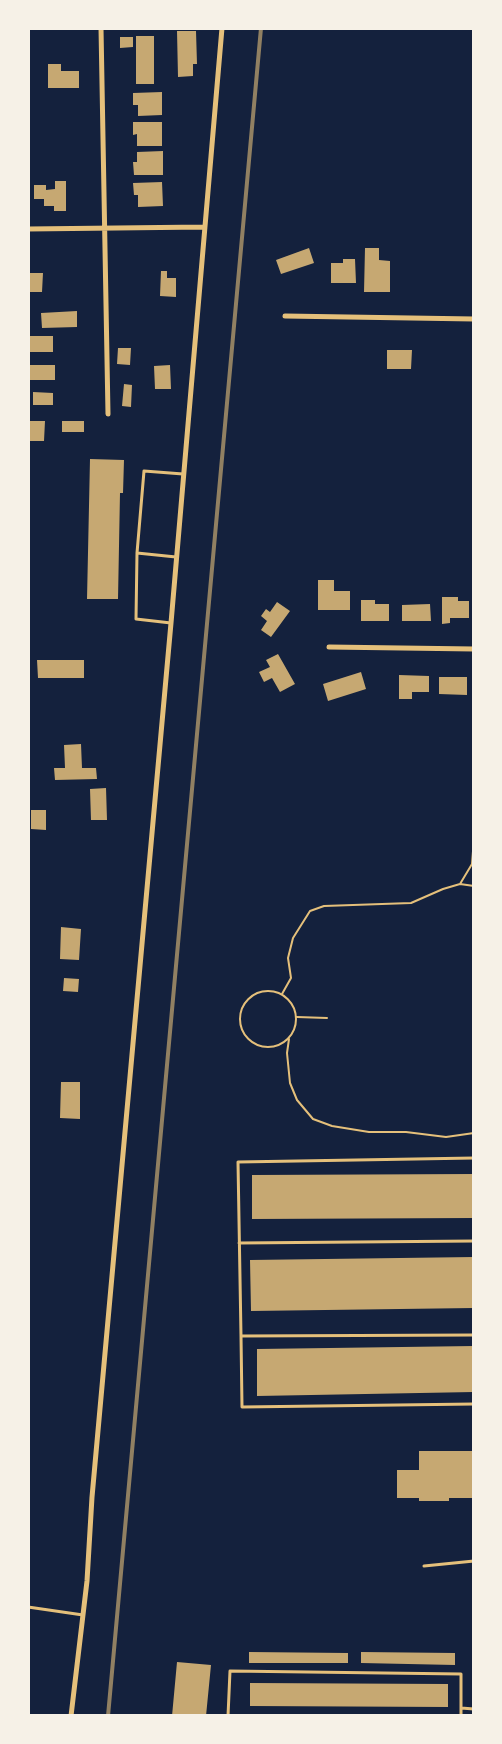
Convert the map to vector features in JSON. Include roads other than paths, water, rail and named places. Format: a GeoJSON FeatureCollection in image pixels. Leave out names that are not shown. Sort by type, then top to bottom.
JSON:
{"type":"FeatureCollection","features":[{"type":"Feature","properties":{"kind":"street"},"geometry":{"type":"LineString","coordinates":[[101,28],[108,414]]}},
{"type":"Feature","properties":{"kind":"street"},"geometry":{"type":"LineString","coordinates":[[71,1716],[87,1581],[95,1466],[222,28]]}},
{"type":"Feature","properties":{"kind":"street"},"geometry":{"type":"LineString","coordinates":[[28,229],[204,227]]}},
{"type":"Feature","properties":{"kind":"street"},"geometry":{"type":"LineString","coordinates":[[285,316],[474,319]]}},
{"type":"Feature","properties":{"kind":"street"},"geometry":{"type":"LineString","coordinates":[[329,647],[474,649]]}},
{"type":"Feature","properties":{"kind":"lane"},"geometry":{"type":"LineString","coordinates":[[171,623],[136,619],[137,553],[144,471],[183,474]]}},
{"type":"Feature","properties":{"kind":"lane"},"geometry":{"type":"LineString","coordinates":[[137,553],[176,557]]}},
{"type":"Feature","properties":{"kind":"lane"},"geometry":{"type":"LineString","coordinates":[[474,1158],[238,1161],[242,1407],[474,1404]]}},
{"type":"Feature","properties":{"kind":"lane"},"geometry":{"type":"LineString","coordinates":[[239,1243],[474,1241]]}},
{"type":"Feature","properties":{"kind":"lane"},"geometry":{"type":"LineString","coordinates":[[241,1336],[474,1335]]}},
{"type":"Feature","properties":{"kind":"lane"},"geometry":{"type":"LineString","coordinates":[[424,1566],[474,1561]]}},
{"type":"Feature","properties":{"kind":"lane"},"geometry":{"type":"LineString","coordinates":[[28,1607],[83,1615]]}},
{"type":"Feature","properties":{"kind":"lane"},"geometry":{"type":"LineString","coordinates":[[228,1716],[230,1671],[461,1674],[461,1716]]}},
{"type":"Feature","properties":{"kind":"lane"},"geometry":{"type":"LineString","coordinates":[[461,1708],[474,1709]]}},
{"type":"Feature","properties":{"kind":"railway"},"geometry":{"type":"LineString","coordinates":[[108,1716],[261,28]]}}]}
